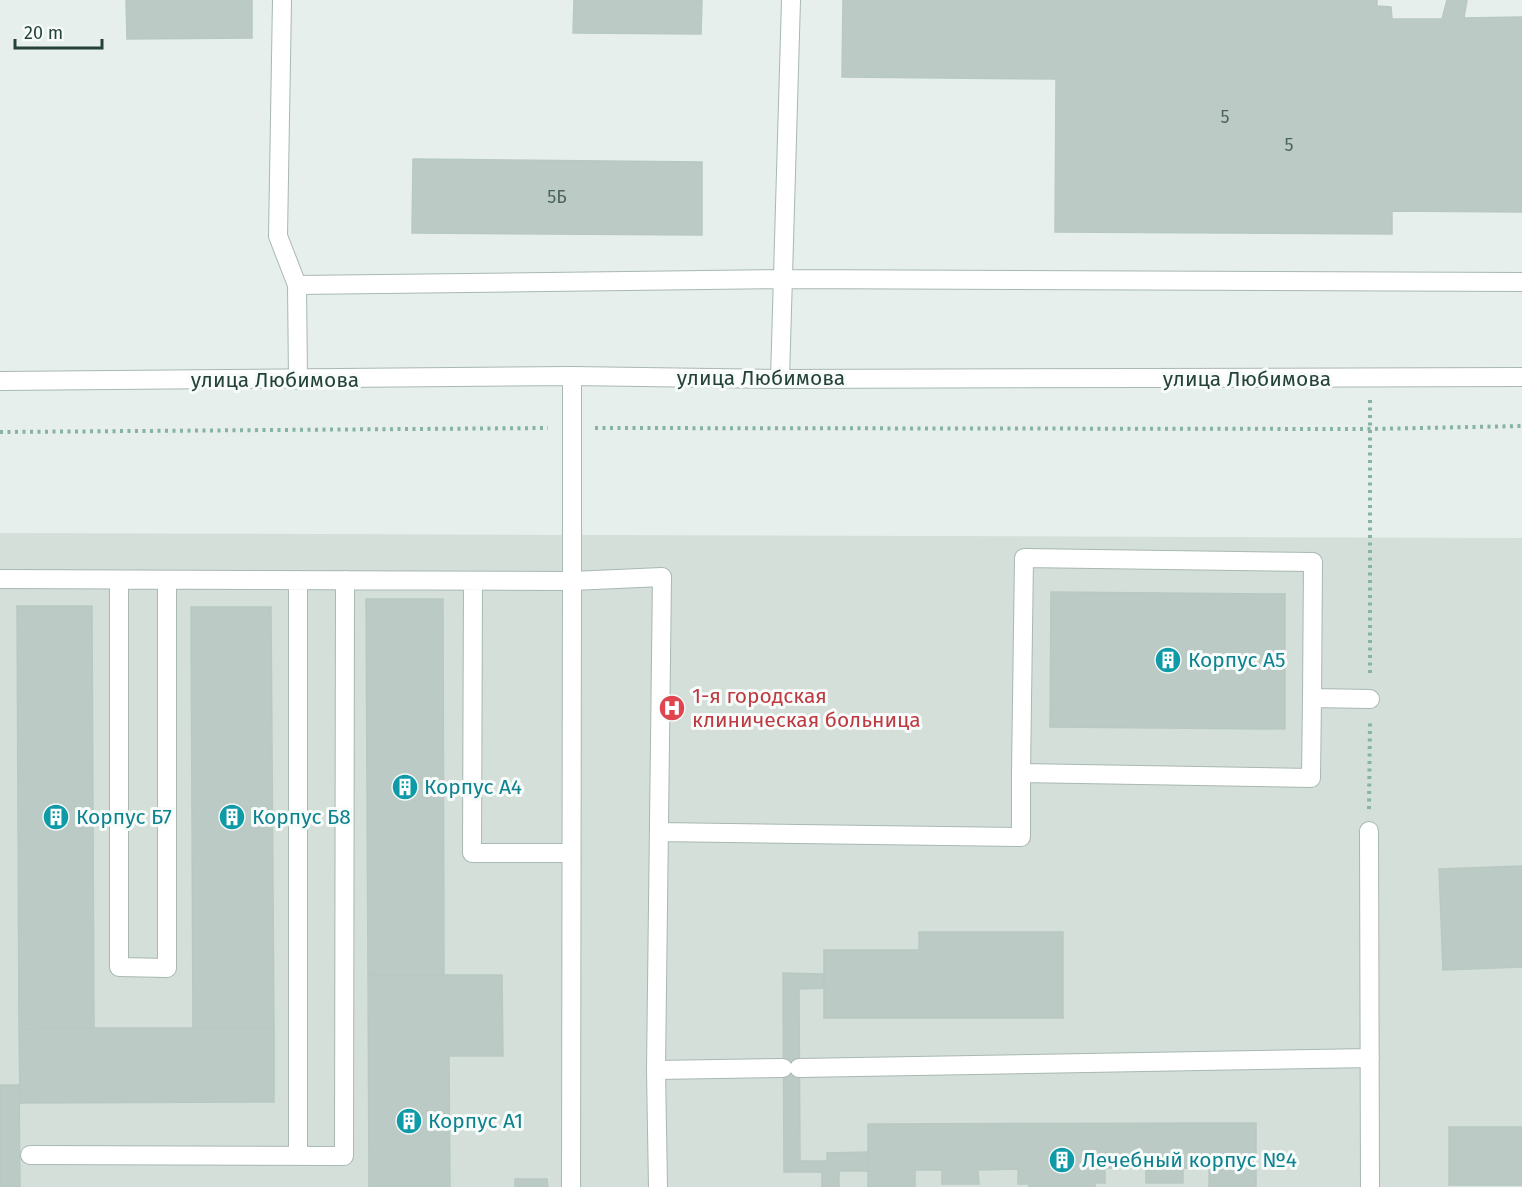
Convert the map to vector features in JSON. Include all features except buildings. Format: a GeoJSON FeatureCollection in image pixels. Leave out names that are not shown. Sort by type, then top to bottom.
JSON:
{"type":"FeatureCollection","features":[{"type":"Feature","properties":{"kind":"street"},"geometry":{"type":"LineString","coordinates":[[282,0],[278,236],[297,285],[298,380]]}},
{"type":"Feature","properties":{"kind":"street"},"geometry":{"type":"LineString","coordinates":[[780,379],[791,0]]}},
{"type":"Feature","properties":{"kind":"street"},"geometry":{"type":"LineString","coordinates":[[297,285],[784,279],[1522,282]]}},
{"type":"Feature","properties":{"kind":"street"},"geometry":{"type":"LineString","coordinates":[[571,1187],[572,376]]}},
{"type":"Feature","properties":{"kind":"street","name":"улица Любимова"},"geometry":{"type":"LineString","coordinates":[[0,381],[572,376],[780,379],[1522,377]]}},
{"type":"Feature","properties":{"kind":"street"},"geometry":{"type":"LineString","coordinates":[[658,832],[1021,837],[1024,558],[1313,562],[1311,778],[1022,773]]}},
{"type":"Feature","properties":{"kind":"street"},"geometry":{"type":"LineString","coordinates":[[0,579],[572,581],[662,577],[656,1070],[658,1187]]}},
{"type":"Feature","properties":{"kind":"street"},"geometry":{"type":"LineString","coordinates":[[119,580],[119,968],[166,968],[167,580]]}},
{"type":"Feature","properties":{"kind":"street"},"geometry":{"type":"LineString","coordinates":[[298,580],[298,1156]]}},
{"type":"Feature","properties":{"kind":"street"},"geometry":{"type":"LineString","coordinates":[[30,1155],[344,1156],[345,580]]}},
{"type":"Feature","properties":{"kind":"street"},"geometry":{"type":"LineString","coordinates":[[473,581],[472,853],[571,853]]}},
{"type":"Feature","properties":{"kind":"street"},"geometry":{"type":"LineString","coordinates":[[1312,698],[1370,699]]}},
{"type":"Feature","properties":{"kind":"street"},"geometry":{"type":"LineString","coordinates":[[1369,831],[1370,1187]]}},
{"type":"Feature","properties":{"kind":"street"},"geometry":{"type":"LineString","coordinates":[[656,1070],[1370,1058]]}},
{"type":"Feature","properties":{"kind":"path"},"geometry":{"type":"LineString","coordinates":[[1369,831],[1370,379]]}},
{"type":"Feature","properties":{"kind":"path"},"geometry":{"type":"LineString","coordinates":[[0,432],[571,428],[1370,429],[1522,426]]}},
{"type":"Feature","properties":{"kind":"shaded area","name":"1-я городская клиническая больница"},"geometry":{"type":"Polygon","coordinates":[[[0,533],[1522,538],[1522,1187],[0,1187],[0,533]]]}},
{"type":"Feature","properties":{"kind":"place","name":"Корпус А5"},"geometry":{"type":"Point","coordinates":[1168,660]}},
{"type":"Feature","properties":{"kind":"place","name":"1-я городская клиническая больница"},"geometry":{"type":"Point","coordinates":[672,708]}},
{"type":"Feature","properties":{"kind":"place","name":"Корпус А4"},"geometry":{"type":"Point","coordinates":[405,787]}},
{"type":"Feature","properties":{"kind":"place","name":"Корпус Б7"},"geometry":{"type":"Point","coordinates":[56,817]}},
{"type":"Feature","properties":{"kind":"place","name":"Корпус Б8"},"geometry":{"type":"Point","coordinates":[232,817]}},
{"type":"Feature","properties":{"kind":"place","name":"Корпус А1"},"geometry":{"type":"Point","coordinates":[409,1121]}},
{"type":"Feature","properties":{"kind":"place","name":"Лечебный корпус №4"},"geometry":{"type":"Point","coordinates":[1062,1160]}}]}
